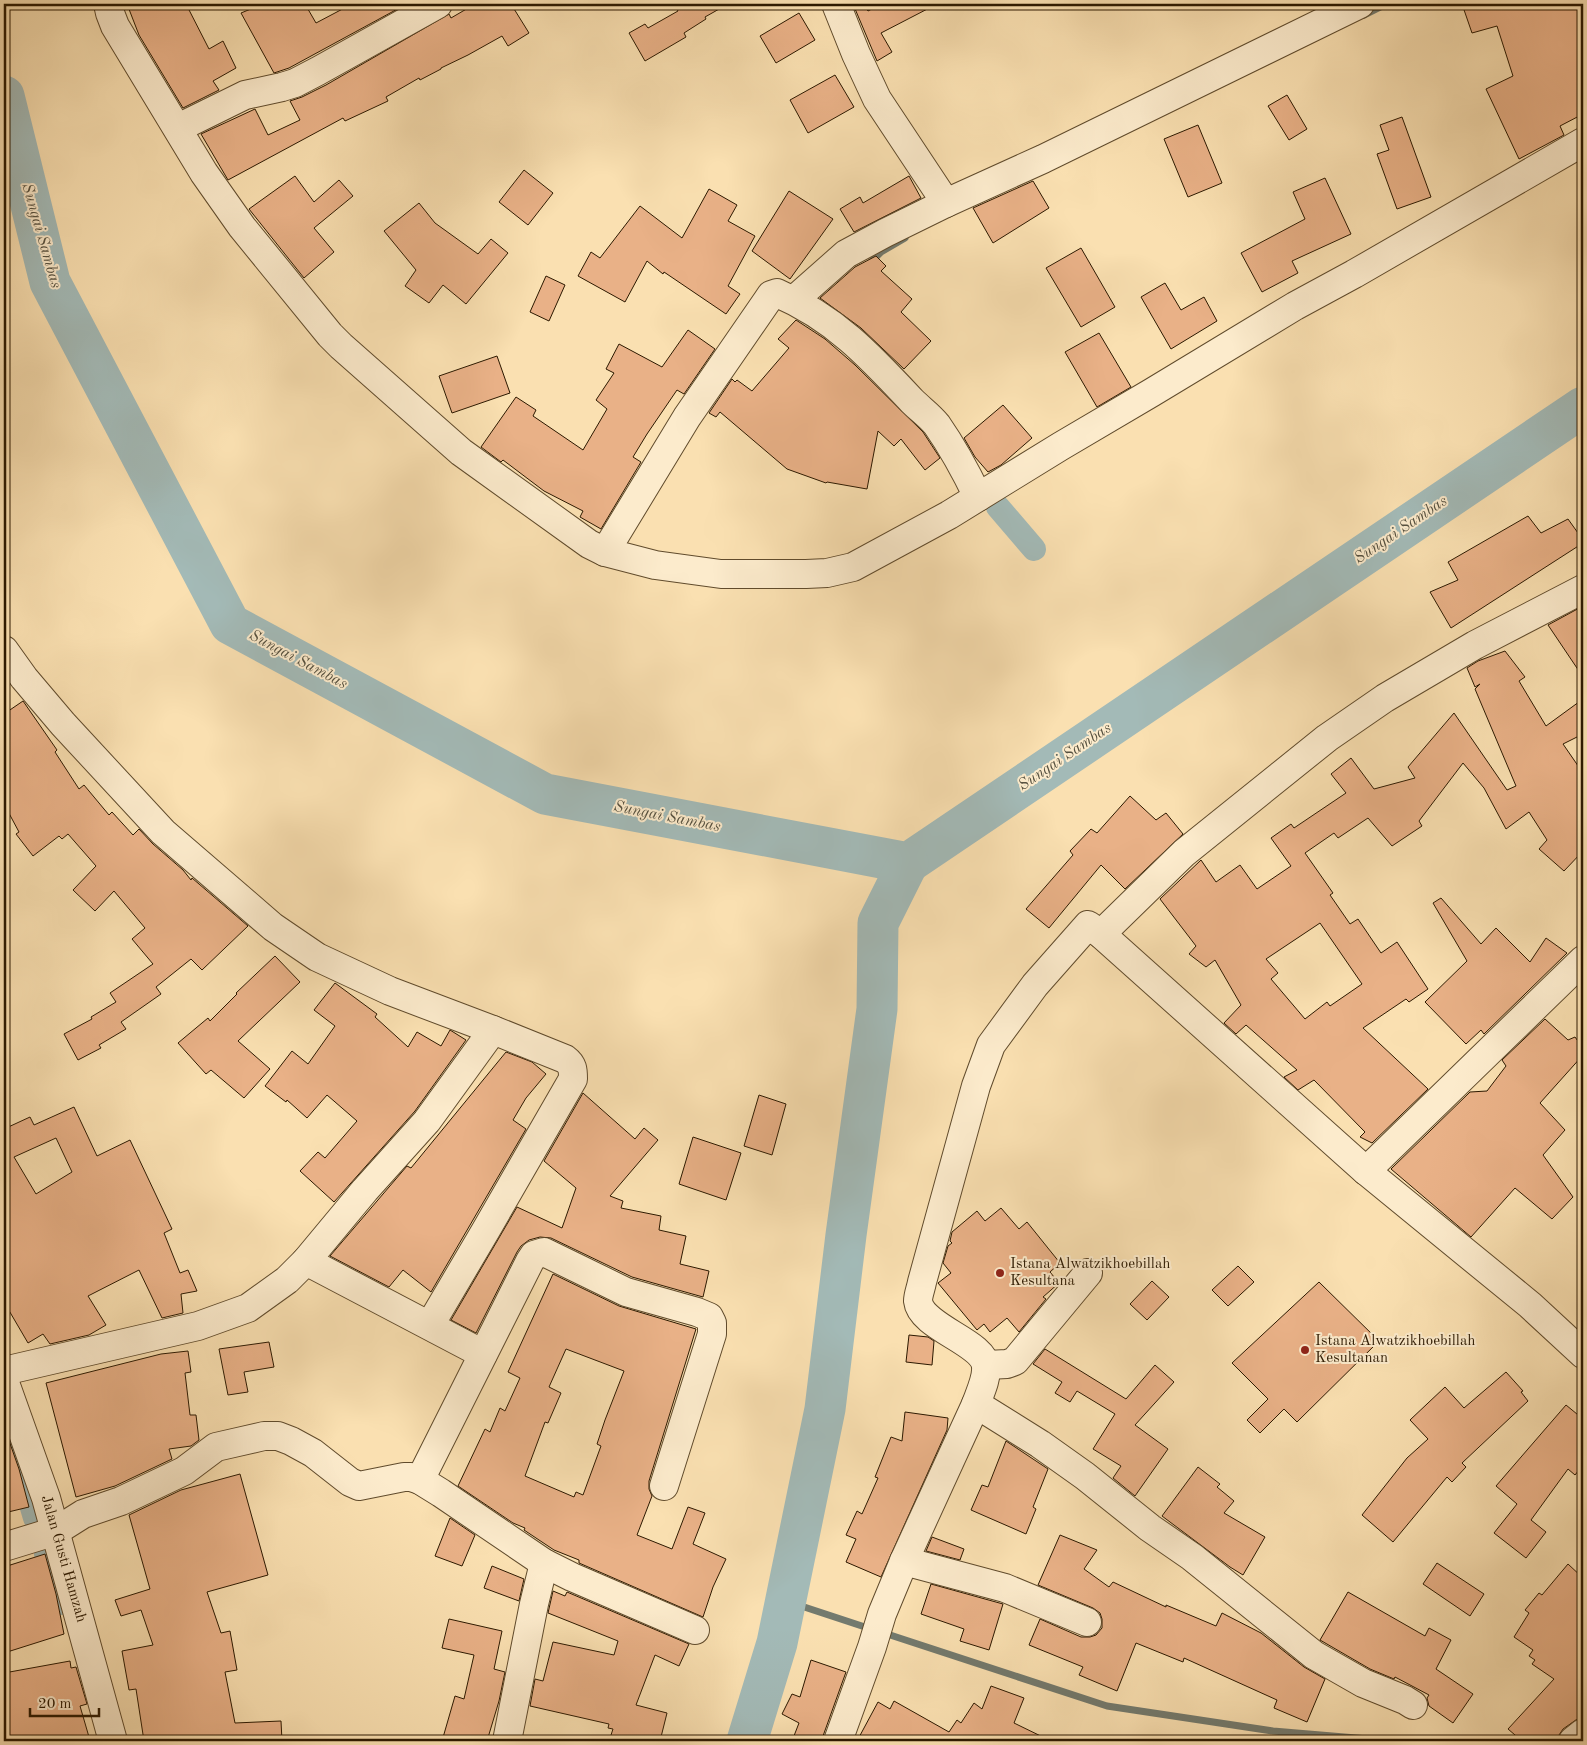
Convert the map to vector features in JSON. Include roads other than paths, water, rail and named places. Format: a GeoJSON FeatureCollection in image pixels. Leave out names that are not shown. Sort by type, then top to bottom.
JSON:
{"type":"FeatureCollection","features":[{"type":"Feature","properties":{"kind":"street"},"geometry":{"type":"LineString","coordinates":[[108,4],[115,26],[204,173],[242,227],[335,340],[460,452],[583,540],[605,552],[655,565],[721,574],[827,573],[853,567],[941,520],[1295,306],[1583,142]]}},
{"type":"Feature","properties":{"kind":"street"},"geometry":{"type":"LineString","coordinates":[[178,128],[245,95],[282,87],[303,79],[438,4]]}},
{"type":"Feature","properties":{"kind":"street"},"geometry":{"type":"LineString","coordinates":[[836,4],[877,99],[946,203]]}},
{"type":"Feature","properties":{"kind":"street"},"geometry":{"type":"LineString","coordinates":[[794,300],[846,254],[946,203],[1042,159],[1360,4]]}},
{"type":"Feature","properties":{"kind":"street"},"geometry":{"type":"LineString","coordinates":[[605,552],[687,417],[771,295],[777,293],[794,300],[850,338],[935,423],[955,452],[978,497]]}},
{"type":"Feature","properties":{"kind":"street"},"geometry":{"type":"LineString","coordinates":[[1100,934],[1184,853],[1327,738],[1385,698],[1476,645],[1583,589]]}},
{"type":"Feature","properties":{"kind":"street"},"geometry":{"type":"LineString","coordinates":[[4,650],[24,678],[63,724],[163,832],[273,927],[317,957],[390,991],[565,1059],[571,1064],[574,1070],[573,1079],[430,1326]]}},
{"type":"Feature","properties":{"kind":"street"},"geometry":{"type":"LineString","coordinates":[[838,1741],[882,1614],[904,1561],[976,1404],[986,1374],[987,1366],[979,1352],[921,1311],[918,1300],[976,1086],[991,1045],[1035,985],[1088,925],[1366,1172],[1530,1305],[1583,1354]]}},
{"type":"Feature","properties":{"kind":"street"},"geometry":{"type":"LineString","coordinates":[[1366,1172],[1583,960]]}},
{"type":"Feature","properties":{"kind":"street"},"geometry":{"type":"LineString","coordinates":[[4,1371],[207,1323],[248,1308],[287,1280],[306,1261],[365,1190],[427,1121],[492,1030]]}},
{"type":"Feature","properties":{"kind":"street"},"geometry":{"type":"LineString","coordinates":[[420,1480],[530,1261],[534,1255],[544,1252],[626,1292],[709,1316],[712,1323],[712,1334],[664,1486]]}},
{"type":"Feature","properties":{"kind":"street"},"geometry":{"type":"LineString","coordinates":[[306,1261],[483,1354]]}},
{"type":"Feature","properties":{"kind":"street"},"geometry":{"type":"LineString","coordinates":[[987,1366],[1007,1364],[1015,1361],[1088,1273]]}},
{"type":"Feature","properties":{"kind":"street","name":"Jalan Gusti Hamzah"},"geometry":{"type":"LineString","coordinates":[[4,1380],[56,1531],[113,1741]]}},
{"type":"Feature","properties":{"kind":"street"},"geometry":{"type":"LineString","coordinates":[[976,1404],[1040,1444],[1085,1476],[1150,1528],[1192,1557],[1314,1654],[1363,1683],[1413,1705]]}},
{"type":"Feature","properties":{"kind":"street"},"geometry":{"type":"LineString","coordinates":[[4,1547],[56,1531],[83,1514],[122,1501],[184,1471],[216,1447],[264,1436],[278,1436],[314,1453],[350,1482],[359,1486],[404,1477],[420,1480],[544,1563],[572,1578],[695,1630]]}},
{"type":"Feature","properties":{"kind":"street"},"geometry":{"type":"LineString","coordinates":[[904,1561],[1005,1588],[1087,1622]]}},
{"type":"Feature","properties":{"kind":"street"},"geometry":{"type":"LineString","coordinates":[[507,1741],[544,1563]]}},
{"type":"Feature","properties":{"kind":"street"},"geometry":{"type":"LineString","coordinates":[[1573,1741],[1583,1733]]}},
{"type":"Feature","properties":{"kind":"waterway"},"geometry":{"type":"LineString","coordinates":[[1364,15],[1386,4]]}},
{"type":"Feature","properties":{"kind":"waterway","name":"Sungai Sambas"},"geometry":{"type":"LineString","coordinates":[[4,96],[50,282],[230,624],[545,794],[908,863],[1583,407]]}},
{"type":"Feature","properties":{"kind":"waterway"},"geometry":{"type":"LineString","coordinates":[[871,262],[881,252],[905,238]]}},
{"type":"Feature","properties":{"kind":"waterway"},"geometry":{"type":"LineString","coordinates":[[998,507],[1034,549]]}},
{"type":"Feature","properties":{"kind":"waterway"},"geometry":{"type":"LineString","coordinates":[[747,1741],[777,1643],[825,1409],[846,1235],[877,1009],[878,923],[908,863]]}},
{"type":"Feature","properties":{"kind":"waterway"},"geometry":{"type":"LineString","coordinates":[[4,1424],[35,1518]]}},
{"type":"Feature","properties":{"kind":"waterway"},"geometry":{"type":"LineString","coordinates":[[46,1554],[62,1603]]}},
{"type":"Feature","properties":{"kind":"waterway"},"geometry":{"type":"LineString","coordinates":[[786,1601],[871,1629]]}},
{"type":"Feature","properties":{"kind":"waterway"},"geometry":{"type":"LineString","coordinates":[[881,1632],[1107,1706],[1273,1731],[1379,1741]]}},
{"type":"Feature","properties":{"kind":"place","name":"Istana Alwatzikhoebillah Kesultana"},"geometry":{"type":"Point","coordinates":[1000,1273]}},
{"type":"Feature","properties":{"kind":"place","name":"Istana Alwatzikhoebillah Kesultanan"},"geometry":{"type":"Point","coordinates":[1305,1350]}}]}
